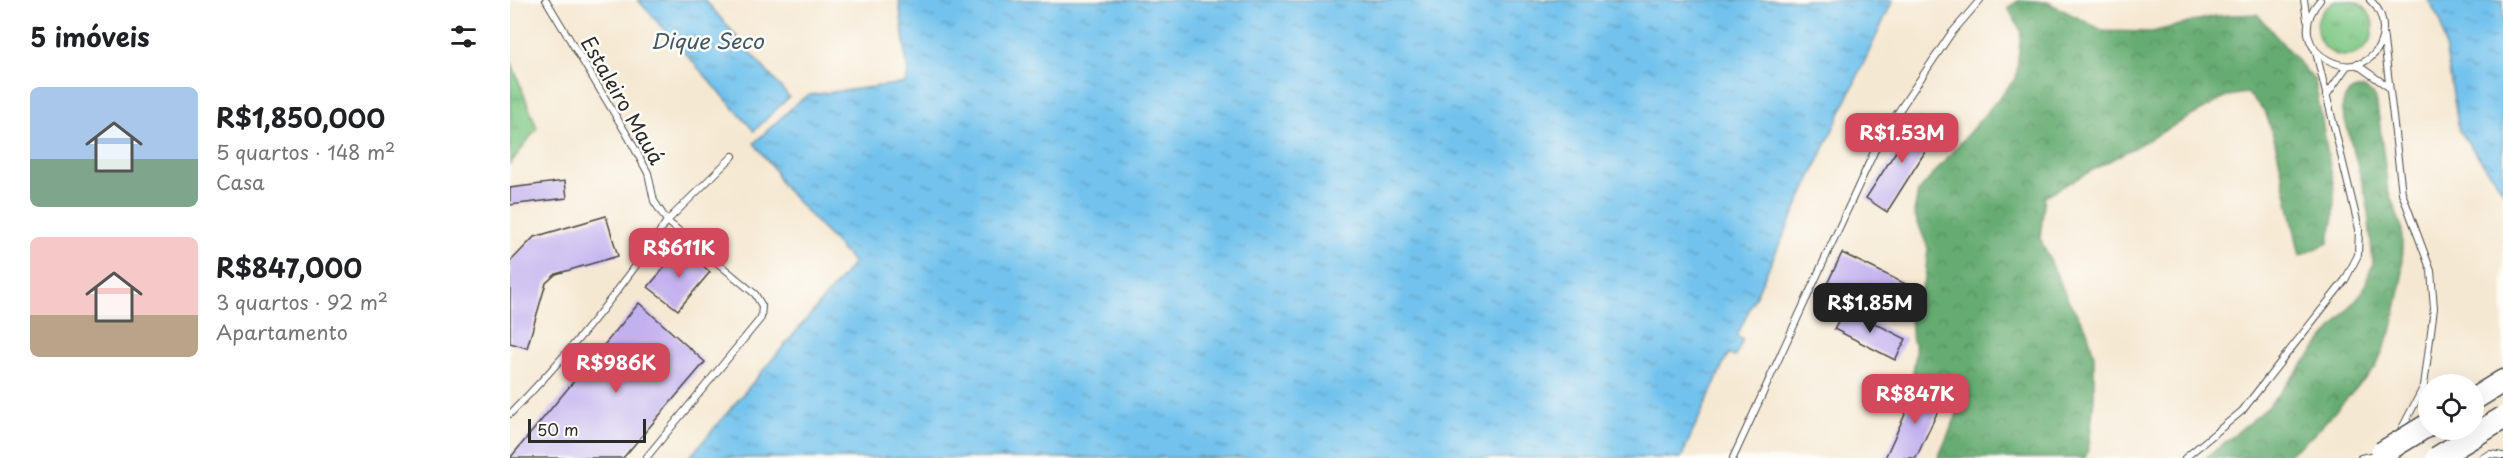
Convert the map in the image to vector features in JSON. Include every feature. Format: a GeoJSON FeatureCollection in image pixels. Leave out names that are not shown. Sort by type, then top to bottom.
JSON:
{"type":"FeatureCollection","features":[{"type":"Feature","properties":{"kind":"highway"},"geometry":{"type":"LineString","coordinates":[[2484,393],[2503,381]]}},
{"type":"Feature","properties":{"kind":"highway"},"geometry":{"type":"LineString","coordinates":[[2437,458],[2503,418]]}},
{"type":"Feature","properties":{"kind":"highway"},"geometry":{"type":"LineString","coordinates":[[2376,457],[2418,431]]}},
{"type":"Feature","properties":{"kind":"lane","name":"Estaleiro Mauá"},"geometry":{"type":"LineString","coordinates":[[546,0],[629,138],[648,173],[654,201],[667,221]]}},
{"type":"Feature","properties":{"kind":"lane"},"geometry":{"type":"LineString","coordinates":[[1733,458],[1880,139],[1950,35],[1980,0]]}},
{"type":"Feature","properties":{"kind":"lane"},"geometry":{"type":"LineString","coordinates":[[2185,458],[2242,411],[2346,280],[2358,255],[2359,229],[2316,52],[2308,30],[2304,0]]}},
{"type":"Feature","properties":{"kind":"lane"},"geometry":{"type":"LineString","coordinates":[[2308,30],[2313,8],[2320,0]]}},
{"type":"Feature","properties":{"kind":"lane"},"geometry":{"type":"LineString","coordinates":[[2370,0],[2379,10],[2383,32],[2387,86],[2402,193],[2431,271],[2434,308],[2426,374]]}},
{"type":"Feature","properties":{"kind":"lane"},"geometry":{"type":"LineString","coordinates":[[2316,52],[2325,60],[2347,66],[2356,64],[2375,52],[2383,32]]}},
{"type":"Feature","properties":{"kind":"lane"},"geometry":{"type":"LineString","coordinates":[[2356,64],[2387,86]]}},
{"type":"Feature","properties":{"kind":"lane"},"geometry":{"type":"LineString","coordinates":[[2325,96],[2347,66]]}},
{"type":"Feature","properties":{"kind":"lane"},"geometry":{"type":"LineString","coordinates":[[510,414],[546,378],[618,290],[667,221],[733,156]]}},
{"type":"Feature","properties":{"kind":"lane"},"geometry":{"type":"LineString","coordinates":[[646,458],[761,318],[762,306],[755,294],[667,221]]}},
{"type":"Feature","properties":{"kind":"lane"},"geometry":{"type":"LineString","coordinates":[[2376,457],[2418,395]]}},
{"type":"Feature","properties":{"kind":"lane"},"geometry":{"type":"LineString","coordinates":[[2450,440],[2459,458]]}},
{"type":"Feature","properties":{"kind":"lane"},"geometry":{"type":"LineString","coordinates":[[2482,458],[2490,454],[2503,456]]}},
{"type":"Feature","properties":{"kind":"green space"},"geometry":{"type":"Polygon","coordinates":[[[2019,0],[2047,2],[2104,31],[2152,32],[2215,16],[2257,14],[2315,81],[2334,189],[2334,218],[2328,243],[2300,256],[2275,141],[2265,111],[2247,93],[2228,96],[2045,196],[2040,238],[2068,300],[2087,330],[2094,355],[2094,398],[2089,446],[2085,458],[1938,458],[1957,414],[1943,383],[1927,376],[1912,378],[1916,352],[1911,333],[1910,315],[1925,278],[1928,248],[1914,213],[1918,192],[2016,78],[2021,31],[2008,8],[2019,0]]]}},
{"type":"Feature","properties":{"kind":"green space"},"geometry":{"type":"Polygon","coordinates":[[[2339,0],[2351,0],[2361,4],[2369,12],[2373,28],[2369,44],[2361,52],[2351,56],[2339,56],[2329,52],[2321,44],[2317,34],[2317,22],[2321,12],[2329,4],[2339,0]]]}},
{"type":"Feature","properties":{"kind":"green space"},"geometry":{"type":"Polygon","coordinates":[[[510,59],[537,128],[510,164],[510,59]]]}},
{"type":"Feature","properties":{"kind":"green space"},"geometry":{"type":"Polygon","coordinates":[[[2364,88],[2373,94],[2377,104],[2388,190],[2402,228],[2402,281],[2391,332],[2375,368],[2312,436],[2284,458],[2206,458],[2268,407],[2363,291],[2373,263],[2367,200],[2342,109],[2348,94],[2364,88]]]}},
{"type":"Feature","properties":{"kind":"water","name":"Dique Seco"},"geometry":{"type":"Polygon","coordinates":[[[638,0],[705,0],[789,97],[754,131],[638,0]]]}},
{"type":"Feature","properties":{"kind":"water"},"geometry":{"type":"Polygon","coordinates":[[[899,0],[1893,0],[1737,336],[1743,340],[1735,357],[1728,354],[1681,458],[689,458],[854,263],[781,184],[774,169],[754,143],[799,101],[809,95],[905,83],[908,75],[899,0]]]}},
{"type":"Feature","properties":{"kind":"water"},"geometry":{"type":"Polygon","coordinates":[[[2428,0],[2503,0],[2503,191],[2459,130],[2441,22],[2428,0]]]}},
{"type":"Feature","properties":{"kind":"building"},"geometry":{"type":"Polygon","coordinates":[[[1918,117],[1939,130],[1887,212],[1866,198],[1918,117]]]}},
{"type":"Feature","properties":{"kind":"building"},"geometry":{"type":"Polygon","coordinates":[[[565,181],[567,198],[510,205],[510,188],[565,181]]]}},
{"type":"Feature","properties":{"kind":"building"},"geometry":{"type":"Polygon","coordinates":[[[606,216],[618,256],[556,274],[546,283],[527,348],[510,343],[510,262],[534,237],[606,216]]]}},
{"type":"Feature","properties":{"kind":"building"},"geometry":{"type":"Polygon","coordinates":[[[682,247],[710,272],[678,310],[648,287],[682,247]]]}},
{"type":"Feature","properties":{"kind":"building"},"geometry":{"type":"Polygon","coordinates":[[[1842,253],[1910,286],[1895,317],[1827,284],[1842,253]]]}},
{"type":"Feature","properties":{"kind":"building"},"geometry":{"type":"Polygon","coordinates":[[[639,303],[705,362],[623,458],[510,458],[639,303]]]}},
{"type":"Feature","properties":{"kind":"building"},"geometry":{"type":"Polygon","coordinates":[[[1845,308],[1906,339],[1895,360],[1834,329],[1845,308]]]}},
{"type":"Feature","properties":{"kind":"building"},"geometry":{"type":"Polygon","coordinates":[[[1918,386],[1944,398],[1916,458],[1885,458],[1918,386]]]}}]}
